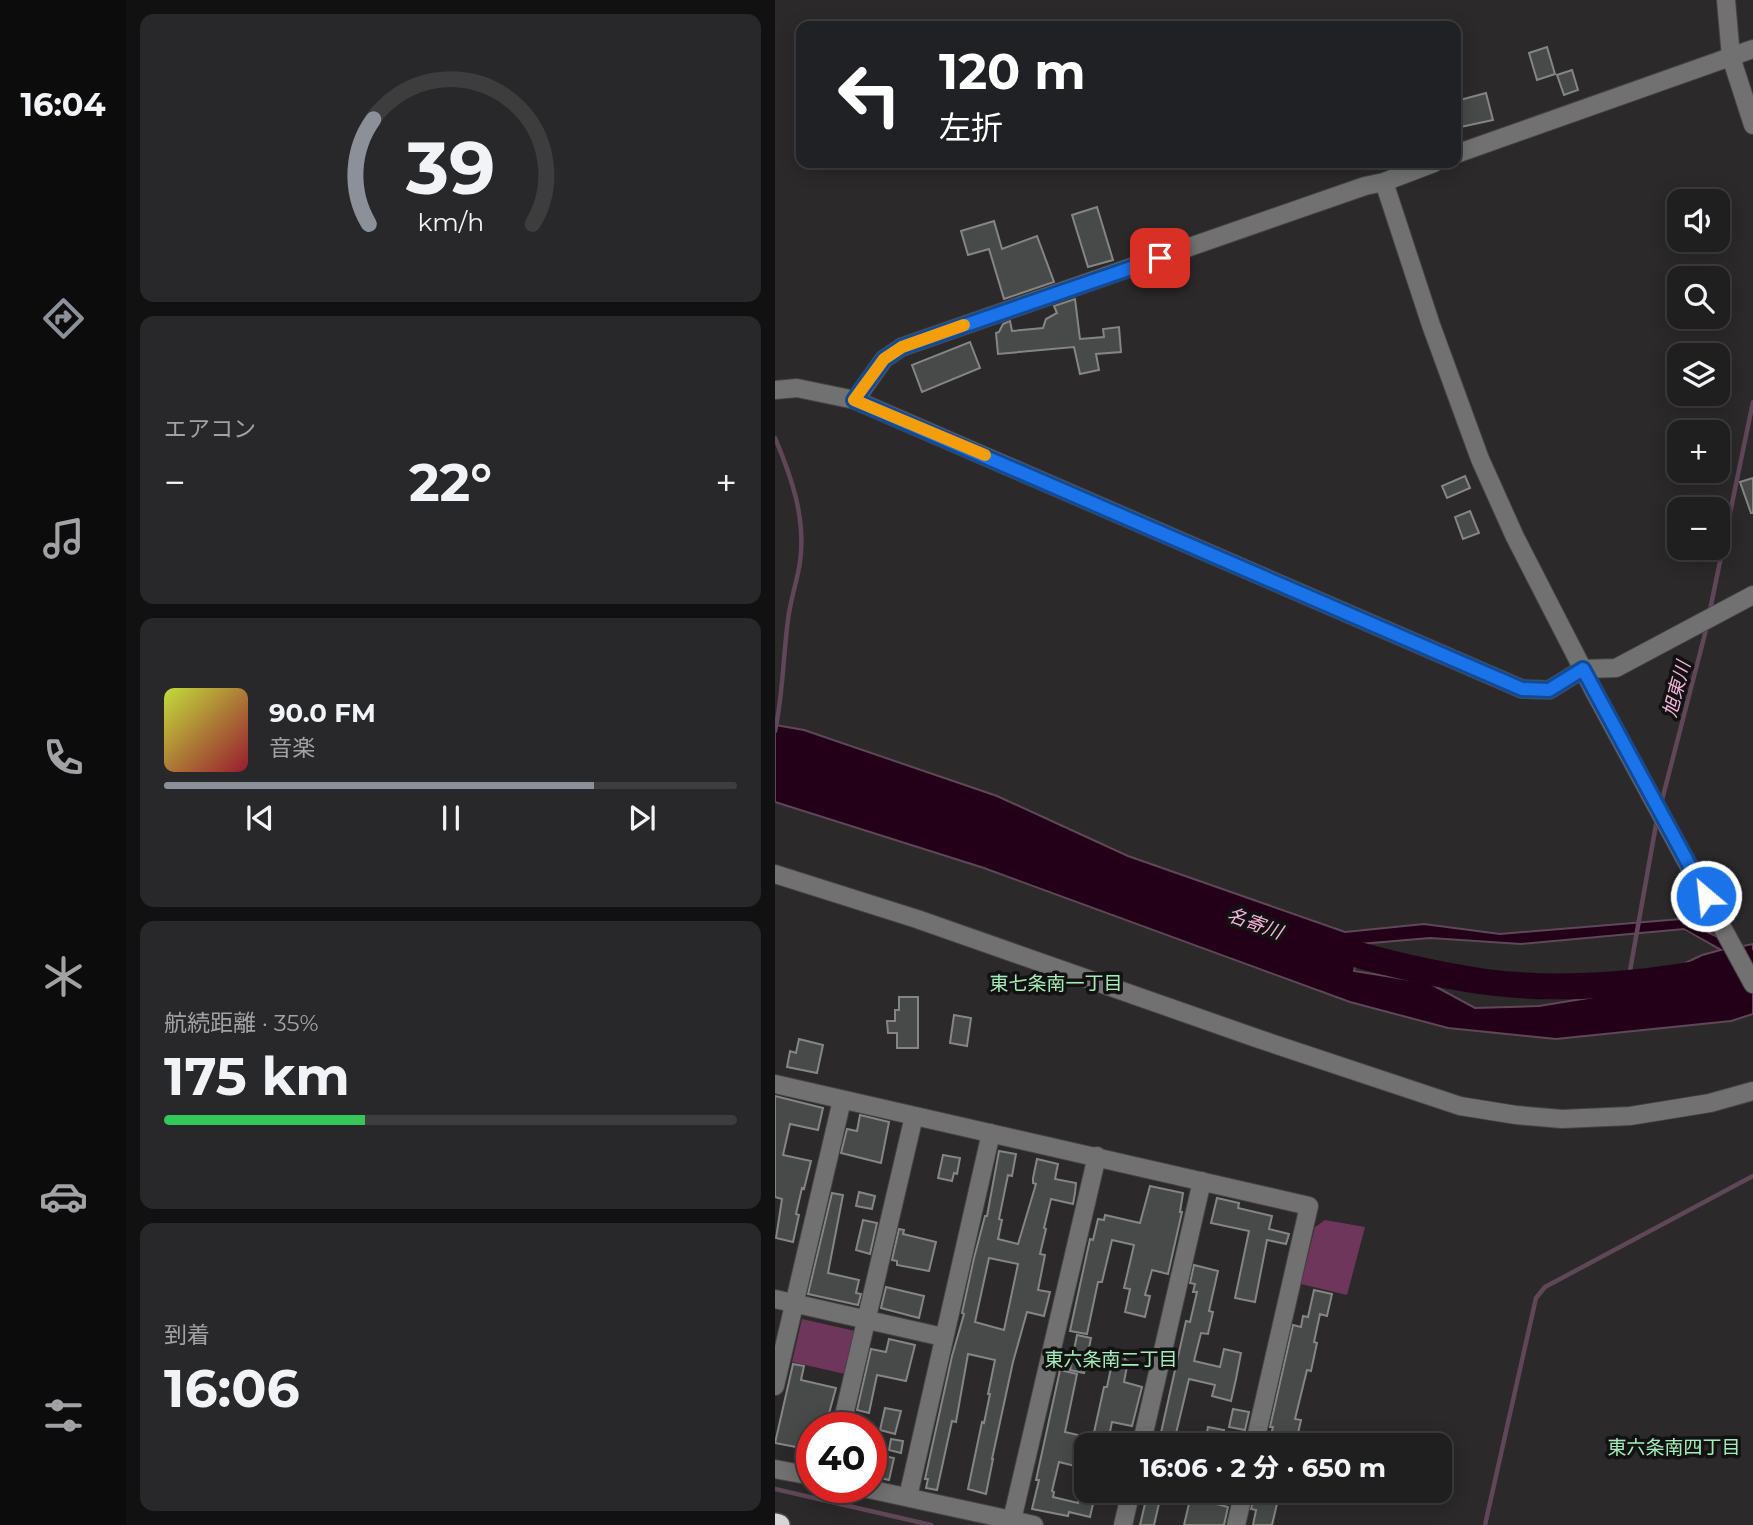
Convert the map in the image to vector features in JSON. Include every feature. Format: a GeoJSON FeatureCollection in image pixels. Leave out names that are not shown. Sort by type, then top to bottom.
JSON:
{"type":"FeatureCollection","features":[{"type":"Feature","properties":{"kind":"street"},"geometry":{"type":"LineString","coordinates":[[1726,0],[1731,57],[1753,125]]}},
{"type":"Feature","properties":{"kind":"street"},"geometry":{"type":"LineString","coordinates":[[1461,152],[1753,49]]}},
{"type":"Feature","properties":{"kind":"street"},"geometry":{"type":"LineString","coordinates":[[854,400],[884,359],[902,347],[1421,168]]}},
{"type":"Feature","properties":{"kind":"street"},"geometry":{"type":"LineString","coordinates":[[1385,182],[1431,325],[1480,459],[1515,537],[1594,691],[1753,984]]}},
{"type":"Feature","properties":{"kind":"street"},"geometry":{"type":"LineString","coordinates":[[775,390],[797,388],[854,400],[1522,689],[1549,690],[1583,669],[1616,668],[1753,595]]}},
{"type":"Feature","properties":{"kind":"street"},"geometry":{"type":"LineString","coordinates":[[775,874],[917,919],[1460,1106],[1562,1119],[1630,1116],[1710,1103],[1753,1091]]}},
{"type":"Feature","properties":{"kind":"street"},"geometry":{"type":"LineString","coordinates":[[775,1084],[1309,1206],[1257,1433]]}},
{"type":"Feature","properties":{"kind":"street"},"geometry":{"type":"LineString","coordinates":[[775,1387],[842,1100]]}},
{"type":"Feature","properties":{"kind":"street"},"geometry":{"type":"LineString","coordinates":[[845,1412],[914,1116]]}},
{"type":"Feature","properties":{"kind":"street"},"geometry":{"type":"LineString","coordinates":[[908,1497],[991,1133]]}},
{"type":"Feature","properties":{"kind":"street"},"geometry":{"type":"LineString","coordinates":[[1012,1520],[1097,1156]]}},
{"type":"Feature","properties":{"kind":"street"},"geometry":{"type":"LineString","coordinates":[[1144,1433],[1202,1181]]}},
{"type":"Feature","properties":{"kind":"street"},"geometry":{"type":"LineString","coordinates":[[775,1300],[943,1337]]}},
{"type":"Feature","properties":{"kind":"street"},"geometry":{"type":"LineString","coordinates":[[775,1469],[796,1473]]}},
{"type":"Feature","properties":{"kind":"street"},"geometry":{"type":"LineString","coordinates":[[887,1493],[1034,1525]]}},
{"type":"Feature","properties":{"kind":"street"},"geometry":{"type":"LineString","coordinates":[[1123,1525],[1128,1503]]}},
{"type":"Feature","properties":{"kind":"street"},"geometry":{"type":"LineString","coordinates":[[1236,1525],[1241,1503]]}},
{"type":"Feature","properties":{"kind":"shaded area"},"geometry":{"type":"Polygon","coordinates":[[[1325,1220],[1365,1227],[1347,1295],[1301,1284],[1315,1227],[1325,1220]]]}},
{"type":"Feature","properties":{"kind":"shaded area"},"geometry":{"type":"Polygon","coordinates":[[[802,1319],[855,1331],[845,1374],[792,1362],[802,1319]]]}},
{"type":"Feature","properties":{"kind":"water"},"geometry":{"type":"Polygon","coordinates":[[[775,725],[804,730],[997,796],[1128,856],[1345,932],[1424,924],[1500,934],[1681,919],[1738,947],[1753,944],[1753,1014],[1731,1021],[1556,1039],[1448,1028],[1350,1002],[984,868],[775,802],[775,725]],[[1684,929],[1521,944],[1430,938],[1360,944],[1354,971],[1429,983],[1475,1008],[1539,1006],[1625,992],[1702,955],[1721,950],[1684,929]]]}},
{"type":"Feature","properties":{"kind":"building"},"geometry":{"type":"Polygon","coordinates":[[[1547,47],[1555,74],[1537,80],[1529,53],[1547,47]]]}},
{"type":"Feature","properties":{"kind":"building"},"geometry":{"type":"Polygon","coordinates":[[[1572,70],[1578,90],[1564,95],[1557,75],[1572,70]]]}},
{"type":"Feature","properties":{"kind":"building"},"geometry":{"type":"Polygon","coordinates":[[[1486,93],[1493,120],[1461,127],[1461,100],[1486,93]]]}},
{"type":"Feature","properties":{"kind":"building"},"geometry":{"type":"Polygon","coordinates":[[[1097,207],[1113,260],[1088,267],[1072,215],[1097,207]]]}},
{"type":"Feature","properties":{"kind":"building"},"geometry":{"type":"Polygon","coordinates":[[[994,221],[1002,249],[1037,236],[1054,282],[1004,299],[989,249],[968,255],[961,231],[994,221]]]}},
{"type":"Feature","properties":{"kind":"building"},"geometry":{"type":"Polygon","coordinates":[[[1075,299],[1080,339],[1104,337],[1103,329],[1119,327],[1121,352],[1096,354],[1099,370],[1080,374],[1074,347],[998,354],[996,333],[1003,324],[1010,321],[1012,331],[1043,328],[1046,319],[1057,313],[1054,306],[1075,299]]]}},
{"type":"Feature","properties":{"kind":"building"},"geometry":{"type":"Polygon","coordinates":[[[970,342],[980,368],[922,392],[912,365],[970,342]]]}},
{"type":"Feature","properties":{"kind":"building"},"geometry":{"type":"Polygon","coordinates":[[[1465,476],[1470,488],[1447,498],[1442,486],[1465,476]]]}},
{"type":"Feature","properties":{"kind":"building"},"geometry":{"type":"Polygon","coordinates":[[[1753,478],[1753,513],[1751,513],[1740,482],[1753,478]]]}},
{"type":"Feature","properties":{"kind":"building"},"geometry":{"type":"Polygon","coordinates":[[[1470,511],[1479,533],[1463,539],[1455,517],[1470,511]]]}},
{"type":"Feature","properties":{"kind":"building"},"geometry":{"type":"Polygon","coordinates":[[[899,997],[918,997],[918,1048],[897,1048],[897,1033],[888,1033],[887,1021],[895,1021],[895,1010],[899,1010],[899,997]]]}},
{"type":"Feature","properties":{"kind":"building"},"geometry":{"type":"Polygon","coordinates":[[[954,1015],[971,1018],[967,1046],[950,1043],[954,1015]]]}},
{"type":"Feature","properties":{"kind":"building"},"geometry":{"type":"Polygon","coordinates":[[[799,1039],[823,1045],[817,1073],[787,1067],[790,1051],[796,1053],[799,1039]]]}},
{"type":"Feature","properties":{"kind":"building"},"geometry":{"type":"Polygon","coordinates":[[[775,1096],[823,1108],[818,1130],[790,1124],[783,1155],[811,1161],[796,1214],[799,1215],[793,1242],[776,1238],[782,1199],[775,1197],[775,1096]]]}},
{"type":"Feature","properties":{"kind":"building"},"geometry":{"type":"Polygon","coordinates":[[[860,1115],[889,1122],[881,1163],[841,1153],[847,1129],[857,1131],[860,1115]]]}},
{"type":"Feature","properties":{"kind":"building"},"geometry":{"type":"Polygon","coordinates":[[[999,1151],[1016,1154],[1012,1176],[1008,1175],[998,1239],[1018,1244],[1036,1184],[1033,1183],[1033,1178],[1037,1159],[1058,1164],[1055,1179],[1076,1183],[1073,1204],[1051,1199],[1040,1254],[1045,1255],[1038,1290],[1050,1292],[1044,1316],[1027,1312],[1013,1362],[986,1494],[968,1489],[982,1422],[984,1423],[995,1360],[968,1354],[956,1422],[952,1421],[937,1490],[926,1488],[928,1479],[925,1479],[952,1356],[964,1314],[962,1313],[974,1258],[987,1216],[999,1151]],[[989,1258],[975,1322],[1004,1330],[1018,1264],[989,1258]]]}},
{"type":"Feature","properties":{"kind":"building"},"geometry":{"type":"Polygon","coordinates":[[[943,1155],[960,1158],[957,1174],[954,1173],[952,1181],[938,1178],[943,1155]]]}},
{"type":"Feature","properties":{"kind":"building"},"geometry":{"type":"Polygon","coordinates":[[[1150,1186],[1183,1193],[1182,1212],[1168,1274],[1152,1270],[1145,1295],[1150,1296],[1145,1317],[1125,1312],[1130,1289],[1124,1288],[1134,1245],[1112,1240],[1102,1282],[1098,1282],[1087,1334],[1070,1331],[1090,1239],[1093,1240],[1098,1219],[1104,1220],[1105,1215],[1140,1223],[1150,1186]]]}},
{"type":"Feature","properties":{"kind":"building"},"geometry":{"type":"Polygon","coordinates":[[[859,1192],[875,1196],[872,1209],[856,1206],[859,1192]]]}},
{"type":"Feature","properties":{"kind":"building"},"geometry":{"type":"Polygon","coordinates":[[[832,1193],[843,1195],[828,1273],[859,1280],[856,1293],[861,1294],[858,1305],[808,1294],[832,1193]]]}},
{"type":"Feature","properties":{"kind":"building"},"geometry":{"type":"Polygon","coordinates":[[[1217,1198],[1239,1203],[1238,1208],[1272,1216],[1269,1229],[1289,1234],[1286,1244],[1267,1240],[1255,1302],[1235,1298],[1249,1231],[1211,1223],[1217,1198]]]}},
{"type":"Feature","properties":{"kind":"building"},"geometry":{"type":"Polygon","coordinates":[[[863,1220],[877,1223],[870,1254],[856,1250],[863,1220]]]}},
{"type":"Feature","properties":{"kind":"building"},"geometry":{"type":"Polygon","coordinates":[[[899,1229],[904,1230],[903,1234],[936,1242],[929,1271],[897,1265],[897,1261],[892,1260],[899,1229]]]}},
{"type":"Feature","properties":{"kind":"building"},"geometry":{"type":"Polygon","coordinates":[[[1194,1265],[1218,1271],[1209,1311],[1213,1312],[1208,1334],[1201,1333],[1194,1361],[1220,1367],[1224,1349],[1241,1353],[1236,1379],[1231,1401],[1212,1396],[1215,1385],[1189,1379],[1176,1433],[1161,1433],[1186,1321],[1190,1322],[1197,1292],[1193,1292],[1195,1284],[1190,1283],[1194,1265]]]}},
{"type":"Feature","properties":{"kind":"building"},"geometry":{"type":"Polygon","coordinates":[[[886,1287],[924,1296],[919,1318],[881,1308],[886,1287]]]}},
{"type":"Feature","properties":{"kind":"building"},"geometry":{"type":"Polygon","coordinates":[[[1314,1290],[1332,1294],[1327,1316],[1320,1314],[1311,1371],[1307,1370],[1295,1419],[1301,1420],[1298,1433],[1271,1433],[1273,1427],[1270,1427],[1293,1325],[1301,1327],[1303,1316],[1308,1317],[1314,1290]]]}},
{"type":"Feature","properties":{"kind":"building"},"geometry":{"type":"Polygon","coordinates":[[[1077,1335],[1091,1338],[1084,1373],[1070,1370],[1077,1335]]]}},
{"type":"Feature","properties":{"kind":"building"},"geometry":{"type":"Polygon","coordinates":[[[889,1339],[915,1345],[906,1381],[877,1375],[869,1412],[857,1410],[871,1349],[886,1352],[889,1339]]]}},
{"type":"Feature","properties":{"kind":"building"},"geometry":{"type":"Polygon","coordinates":[[[1114,1354],[1125,1357],[1128,1361],[1124,1382],[1142,1387],[1132,1426],[1112,1422],[1110,1433],[1094,1433],[1104,1387],[1107,1387],[1114,1354]]]}},
{"type":"Feature","properties":{"kind":"building"},"geometry":{"type":"Polygon","coordinates":[[[793,1364],[804,1366],[801,1380],[836,1388],[829,1412],[796,1412],[796,1447],[775,1443],[793,1364]]]}},
{"type":"Feature","properties":{"kind":"building"},"geometry":{"type":"Polygon","coordinates":[[[1060,1370],[1077,1374],[1065,1432],[1074,1434],[1074,1466],[1059,1462],[1052,1491],[1053,1497],[1074,1503],[1093,1503],[1090,1517],[1032,1509],[1039,1480],[1036,1480],[1060,1370]]]}},
{"type":"Feature","properties":{"kind":"building"},"geometry":{"type":"Polygon","coordinates":[[[885,1408],[901,1411],[895,1434],[887,1432],[887,1412],[884,1412],[885,1408]]]}},
{"type":"Feature","properties":{"kind":"building"},"geometry":{"type":"Polygon","coordinates":[[[1233,1409],[1249,1412],[1245,1430],[1229,1427],[1233,1409]]]}},
{"type":"Feature","properties":{"kind":"building"},"geometry":{"type":"Polygon","coordinates":[[[1208,1427],[1224,1430],[1223,1433],[1207,1433],[1208,1427]]]}},
{"type":"Feature","properties":{"kind":"building"},"geometry":{"type":"Polygon","coordinates":[[[891,1439],[903,1441],[901,1453],[889,1450],[891,1439]]]}},
{"type":"Feature","properties":{"kind":"building"},"geometry":{"type":"Polygon","coordinates":[[[887,1457],[894,1458],[887,1480],[887,1457]]]}},
{"type":"Feature","properties":{"kind":"building"},"geometry":{"type":"Polygon","coordinates":[[[1145,1503],[1159,1503],[1154,1525],[1140,1525],[1145,1503]]]}},
{"type":"Feature","properties":{"kind":"building"},"geometry":{"type":"Polygon","coordinates":[[[1189,1503],[1213,1503],[1228,1507],[1224,1525],[1184,1525],[1189,1503]]]}},
{"type":"Feature","properties":{"kind":"building"},"geometry":{"type":"Polygon","coordinates":[[[1252,1503],[1277,1503],[1272,1525],[1253,1525],[1256,1510],[1251,1509],[1252,1503]]]}},
{"type":"Feature","properties":{"kind":"waterway","name":"旭東川"},"geometry":{"type":"LineString","coordinates":[[1710,610],[1753,402]]}},
{"type":"Feature","properties":{"kind":"waterway"},"geometry":{"type":"LineString","coordinates":[[775,438],[796,499],[801,530],[799,569],[789,613],[775,731]]}},
{"type":"Feature","properties":{"kind":"waterway","name":"旭東川"},"geometry":{"type":"LineString","coordinates":[[1661,804],[1707,626]]}},
{"type":"Feature","properties":{"kind":"waterway","name":"旭東川"},"geometry":{"type":"LineString","coordinates":[[1628,982],[1657,819]]}},
{"type":"Feature","properties":{"kind":"waterway","name":"名寄川"},"geometry":{"type":"LineString","coordinates":[[1324,945],[1425,971],[1519,985],[1620,984],[1687,976],[1753,963]]}},
{"type":"Feature","properties":{"kind":"waterway"},"geometry":{"type":"LineString","coordinates":[[1485,1525],[1536,1298],[1545,1287],[1753,1176]]}},
{"type":"Feature","properties":{"kind":"waterway"},"geometry":{"type":"LineString","coordinates":[[775,1489],[931,1525]]}},
{"type":"Feature","properties":{"kind":"slow traffic"},"geometry":{"type":"LineString","coordinates":[[964,325],[902,347],[884,359],[854,400],[985,455]]}},
{"type":"Feature","properties":{"kind":"district","name":"東七条南一丁目"},"geometry":{"type":"Point","coordinates":[1056,983]}},
{"type":"Feature","properties":{"kind":"district","name":"東六条南二丁目"},"geometry":{"type":"Point","coordinates":[1111,1359]}},
{"type":"Feature","properties":{"kind":"district","name":"東六条南四丁目"},"geometry":{"type":"Point","coordinates":[1674,1447]}},
{"type":"Feature","properties":{"kind":"route"},"geometry":{"type":"LineString","coordinates":[[1160,258],[902,347],[884,359],[854,400],[915,424],[1522,689],[1549,690],[1583,669],[1706,896]]}}]}
